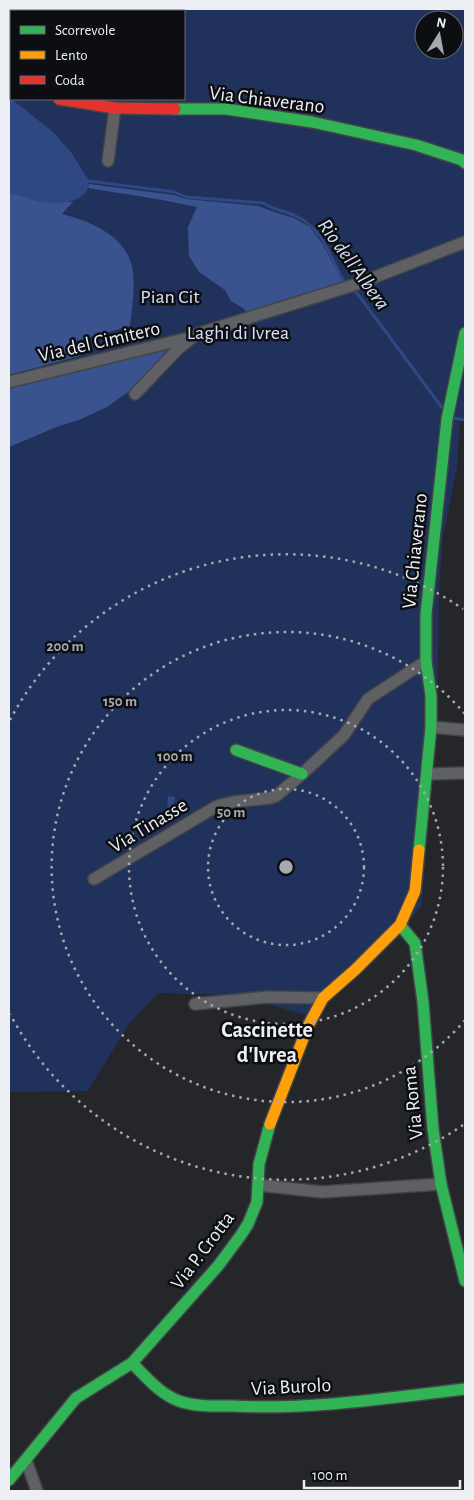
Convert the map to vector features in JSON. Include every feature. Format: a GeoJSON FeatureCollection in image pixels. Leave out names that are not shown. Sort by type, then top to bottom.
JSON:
{"type":"FeatureCollection","features":[{"type":"Feature","properties":{"kind":"street","name":"Via Chiaverano"},"geometry":{"type":"LineString","coordinates":[[65,100],[115,108],[226,109],[264,114],[312,122],[416,145],[464,159]]}},
{"type":"Feature","properties":{"kind":"street"},"geometry":{"type":"LineString","coordinates":[[108,161],[115,108]]}},
{"type":"Feature","properties":{"kind":"street","name":"Via del Cimitero"},"geometry":{"type":"LineString","coordinates":[[9,382],[180,341],[197,334],[345,289],[465,242]]}},
{"type":"Feature","properties":{"kind":"street","name":"Via Chiaverano"},"geometry":{"type":"LineString","coordinates":[[400,925],[416,891],[431,727],[431,696],[426,661],[426,614],[448,414],[465,333]]}},
{"type":"Feature","properties":{"kind":"street"},"geometry":{"type":"LineString","coordinates":[[135,394],[180,348],[197,334]]}},
{"type":"Feature","properties":{"kind":"street","name":"Via Tinasse"},"geometry":{"type":"LineString","coordinates":[[94,879],[217,806],[276,796],[344,735],[368,699],[426,661]]}},
{"type":"Feature","properties":{"kind":"street"},"geometry":{"type":"LineString","coordinates":[[431,727],[465,730]]}},
{"type":"Feature","properties":{"kind":"street"},"geometry":{"type":"LineString","coordinates":[[236,750],[302,774]]}},
{"type":"Feature","properties":{"kind":"street"},"geometry":{"type":"LineString","coordinates":[[427,774],[465,773]]}},
{"type":"Feature","properties":{"kind":"street","name":"Via P. Crotta"},"geometry":{"type":"LineString","coordinates":[[9,1480],[76,1398],[132,1363],[231,1249],[248,1224],[256,1202],[258,1164],[273,1114],[308,1026],[323,998],[356,969],[400,925]]}},
{"type":"Feature","properties":{"kind":"street","name":"Via Roma"},"geometry":{"type":"LineString","coordinates":[[400,925],[416,943],[423,1002],[432,1129],[441,1184],[463,1265],[465,1280]]}},
{"type":"Feature","properties":{"kind":"street"},"geometry":{"type":"LineString","coordinates":[[195,1004],[268,997],[323,998]]}},
{"type":"Feature","properties":{"kind":"street"},"geometry":{"type":"LineString","coordinates":[[258,1185],[322,1192],[441,1184]]}},
{"type":"Feature","properties":{"kind":"street","name":"Via Burolo"},"geometry":{"type":"LineString","coordinates":[[132,1363],[162,1392],[179,1401],[198,1405],[248,1408],[284,1407],[465,1389]]}},
{"type":"Feature","properties":{"kind":"street"},"geometry":{"type":"LineString","coordinates":[[26,1460],[37,1491]]}},
{"type":"Feature","properties":{"kind":"green space","name":"Laghi di Ivrea"},"geometry":{"type":"Polygon","coordinates":[[[9,9],[465,9],[465,421],[460,421],[457,468],[443,537],[439,592],[437,728],[426,837],[422,906],[313,1017],[235,995],[158,993],[129,1024],[88,1091],[9,1092],[9,9]]]}},
{"type":"Feature","properties":{"kind":"shaded area"},"geometry":{"type":"Polygon","coordinates":[[[9,97],[10,100],[13,100],[53,132],[71,152],[89,181],[85,193],[68,202],[48,203],[9,193],[9,97]]]}},
{"type":"Feature","properties":{"kind":"shaded area"},"geometry":{"type":"Polygon","coordinates":[[[89,184],[174,195],[186,199],[259,206],[294,218],[310,227],[322,243],[344,284],[249,316],[243,308],[231,301],[225,290],[199,272],[189,256],[188,227],[197,207],[88,188],[89,184]]]}},
{"type":"Feature","properties":{"kind":"shaded area"},"geometry":{"type":"Polygon","coordinates":[[[9,193],[73,202],[62,214],[96,226],[116,240],[130,260],[134,286],[130,326],[76,341],[79,356],[9,375],[9,193]]]}},
{"type":"Feature","properties":{"kind":"shaded area"},"geometry":{"type":"Polygon","coordinates":[[[178,344],[131,390],[107,407],[9,447],[9,386],[178,344]]]}},
{"type":"Feature","properties":{"kind":"shaded area"},"geometry":{"type":"Polygon","coordinates":[[[168,796],[175,797],[173,813],[167,812],[168,796]]]}},
{"type":"Feature","properties":{"kind":"waterway","name":"Rio dell'Albera"},"geometry":{"type":"LineString","coordinates":[[89,181],[175,192],[186,197],[263,203],[292,214],[306,222],[321,237],[346,285]]}},
{"type":"Feature","properties":{"kind":"waterway","name":"Rio dell'Albera"},"geometry":{"type":"LineString","coordinates":[[351,289],[357,293],[443,409]]}},
{"type":"Feature","properties":{"kind":"waterway","name":"Rio dell'Albera"},"geometry":{"type":"LineString","coordinates":[[453,418],[465,420]]}},
{"type":"Feature","properties":{"kind":"traffic: fast"},"geometry":{"type":"LineString","coordinates":[[175,109],[226,109],[312,122],[416,145],[462,160],[465,163]]}},
{"type":"Feature","properties":{"kind":"traffic: fast"},"geometry":{"type":"LineString","coordinates":[[419,850],[431,727],[431,696],[426,661],[426,614],[447,419],[465,333]]}},
{"type":"Feature","properties":{"kind":"traffic: fast"},"geometry":{"type":"LineString","coordinates":[[236,750],[302,774]]}},
{"type":"Feature","properties":{"kind":"traffic: fast"},"geometry":{"type":"LineString","coordinates":[[400,925],[415,943],[423,1002],[433,1129],[441,1184],[465,1281]]}},
{"type":"Feature","properties":{"kind":"traffic: fast"},"geometry":{"type":"LineString","coordinates":[[9,1480],[76,1398],[132,1363],[218,1266],[241,1235],[257,1202],[259,1164],[270,1124]]}},
{"type":"Feature","properties":{"kind":"traffic: fast"},"geometry":{"type":"LineString","coordinates":[[132,1363],[154,1385],[172,1398],[185,1403],[205,1406],[320,1405],[465,1389]]}},
{"type":"Feature","properties":{"kind":"traffic: slow"},"geometry":{"type":"LineString","coordinates":[[270,1124],[308,1026],[323,998],[356,969],[400,925],[415,891],[419,850]]}},
{"type":"Feature","properties":{"kind":"traffic: jam"},"geometry":{"type":"LineString","coordinates":[[65,100],[115,108],[175,109]]}},
{"type":"Feature","properties":{"kind":"district","name":"Cascinette d'Ivrea"},"geometry":{"type":"Point","coordinates":[267,1042]}},
{"type":"Feature","properties":{"kind":"park label","name":"Pian Cit"},"geometry":{"type":"Point","coordinates":[170,296]}}]}
